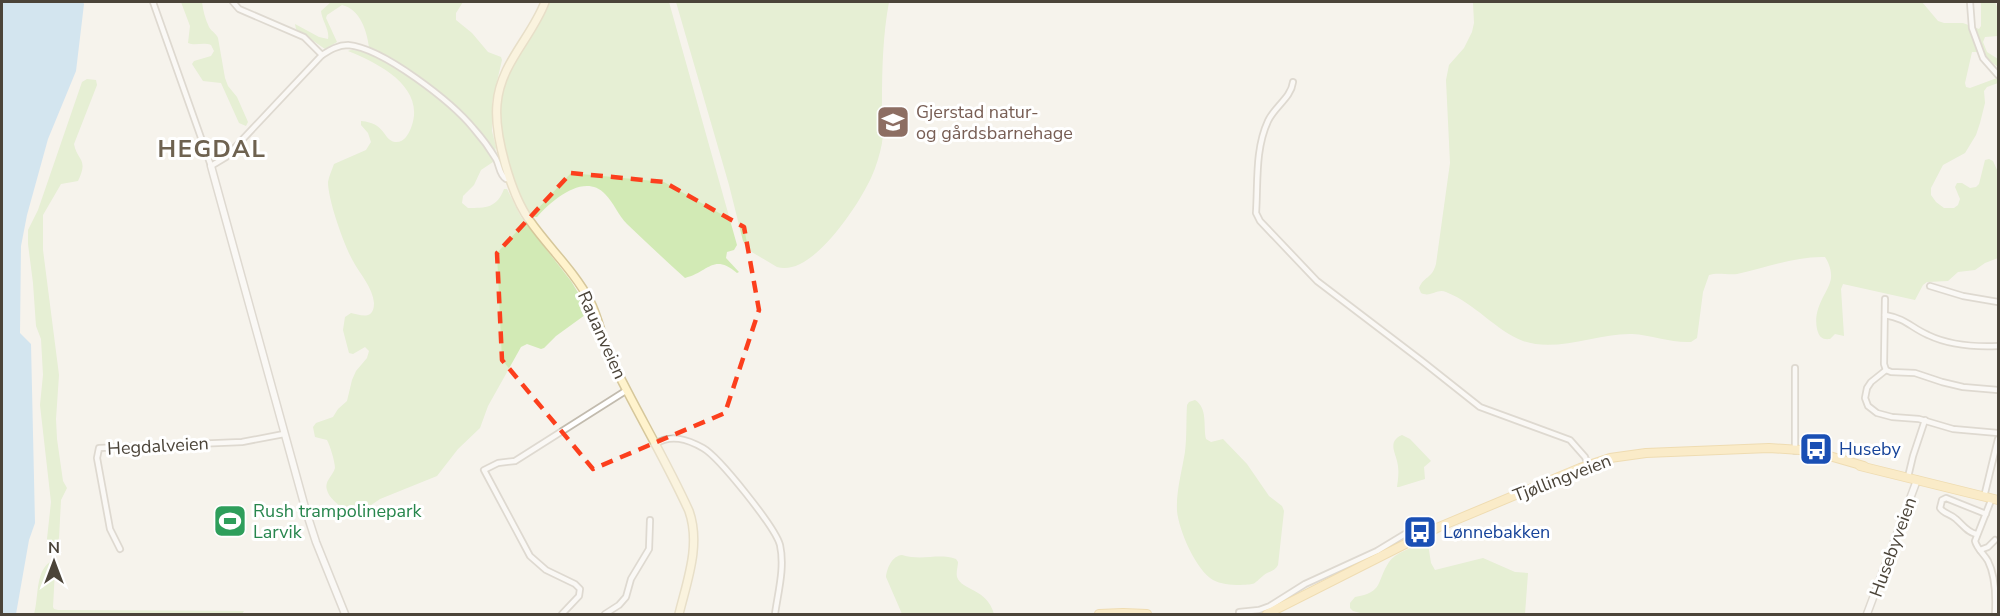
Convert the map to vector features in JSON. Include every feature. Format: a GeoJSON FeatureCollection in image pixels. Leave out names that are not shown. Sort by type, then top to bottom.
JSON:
{"type":"FeatureCollection","features":[{"type":"Feature","properties":{"kind":"main road","name":"Rauanveien"},"geometry":{"type":"LineString","coordinates":[[545,2],[507,69],[497,98],[497,129],[511,178],[525,214],[572,273],[589,300],[607,350],[689,511],[694,533],[693,549],[680,615]]}},
{"type":"Feature","properties":{"kind":"main road","name":"Tjøllingveien"},"geometry":{"type":"LineString","coordinates":[[1267,615],[1459,519],[1588,465],[1617,456],[1762,448],[1800,450],[1992,497]]}},
{"type":"Feature","properties":{"kind":"main road"},"geometry":{"type":"LineString","coordinates":[[1099,615],[1147,615]]}},
{"type":"Feature","properties":{"kind":"street"},"geometry":{"type":"LineString","coordinates":[[153,2],[211,166],[313,534],[345,615]]}},
{"type":"Feature","properties":{"kind":"street"},"geometry":{"type":"LineString","coordinates":[[233,2],[239,9],[303,37],[322,55]]}},
{"type":"Feature","properties":{"kind":"street"},"geometry":{"type":"LineString","coordinates":[[1970,2],[1972,28],[1983,58],[1998,75]]}},
{"type":"Feature","properties":{"kind":"street"},"geometry":{"type":"LineString","coordinates":[[211,166],[226,157],[244,140],[322,55],[344,45],[380,55],[457,111],[475,129],[496,160],[503,177],[511,178]]}},
{"type":"Feature","properties":{"kind":"street"},"geometry":{"type":"LineString","coordinates":[[1293,82],[1288,96],[1268,120],[1260,142],[1256,213],[1260,221],[1317,282],[1470,400],[1480,407],[1569,440],[1585,457],[1588,465]]}},
{"type":"Feature","properties":{"kind":"street"},"geometry":{"type":"LineString","coordinates":[[1930,286],[1962,296],[1998,302]]}},
{"type":"Feature","properties":{"kind":"street"},"geometry":{"type":"LineString","coordinates":[[1885,299],[1884,364],[1886,370]]}},
{"type":"Feature","properties":{"kind":"street"},"geometry":{"type":"LineString","coordinates":[[1885,315],[1910,323],[1931,337],[1977,347],[1998,346]]}},
{"type":"Feature","properties":{"kind":"street"},"geometry":{"type":"LineString","coordinates":[[1795,368],[1795,451]]}},
{"type":"Feature","properties":{"kind":"street"},"geometry":{"type":"LineString","coordinates":[[1886,370],[1915,373],[1963,387],[1998,390]]}},
{"type":"Feature","properties":{"kind":"street"},"geometry":{"type":"LineString","coordinates":[[1886,370],[1867,388],[1865,398],[1868,406],[1877,413],[1925,420],[1953,429],[1998,433]]}},
{"type":"Feature","properties":{"kind":"street"},"geometry":{"type":"LineString","coordinates":[[562,615],[579,596],[580,589],[576,584],[537,563],[530,556],[484,470],[498,463],[515,461],[627,390]]}},
{"type":"Feature","properties":{"kind":"street"},"geometry":{"type":"LineString","coordinates":[[1908,477],[1925,420]]}},
{"type":"Feature","properties":{"kind":"street","name":"Hegdalveien"},"geometry":{"type":"LineString","coordinates":[[120,549],[110,529],[97,458],[99,448],[242,442],[284,434]]}},
{"type":"Feature","properties":{"kind":"street"},"geometry":{"type":"LineString","coordinates":[[655,444],[673,438],[690,441],[705,449],[765,517],[780,546],[782,566],[775,615]]}},
{"type":"Feature","properties":{"kind":"street"},"geometry":{"type":"LineString","coordinates":[[1995,615],[1994,579],[1990,564],[1976,546],[1976,534],[1992,497],[1998,439]]}},
{"type":"Feature","properties":{"kind":"street","name":"Husebyveien"},"geometry":{"type":"LineString","coordinates":[[1867,615],[1917,480]]}},
{"type":"Feature","properties":{"kind":"street"},"geometry":{"type":"LineString","coordinates":[[1976,534],[1968,531],[1955,517],[1943,512],[1940,507],[1942,500],[1946,498],[1986,514]]}},
{"type":"Feature","properties":{"kind":"street"},"geometry":{"type":"LineString","coordinates":[[605,615],[626,597],[631,579],[649,549],[650,520]]}},
{"type":"Feature","properties":{"kind":"street","name":"Tjøllingveien"},"geometry":{"type":"LineString","coordinates":[[1239,615],[1239,612],[1259,610],[1270,606],[1305,584],[1377,551],[1405,534],[1410,542]]}},
{"type":"Feature","properties":{"kind":"street"},"geometry":{"type":"LineString","coordinates":[[1980,550],[1988,547],[1995,540]]}},
{"type":"Feature","properties":{"kind":"highlighted area"},"geometry":{"type":"Polygon","coordinates":[[[571,173],[664,182],[744,227],[759,310],[725,413],[593,469],[502,360],[497,253],[571,173]]]}},
{"type":"Feature","properties":{"kind":"green space"},"geometry":{"type":"Polygon","coordinates":[[[181,2],[202,2],[210,29],[218,38],[225,78],[237,97],[248,122],[246,126],[239,123],[221,83],[203,81],[192,64],[194,61],[211,56],[214,51],[211,45],[188,43],[190,26],[181,2]]]}},
{"type":"Feature","properties":{"kind":"green space"},"geometry":{"type":"Polygon","coordinates":[[[331,2],[463,2],[456,13],[456,20],[472,33],[488,52],[501,57],[502,60],[492,103],[492,131],[496,147],[493,162],[481,170],[474,185],[463,196],[462,203],[468,208],[490,206],[498,200],[504,189],[507,189],[521,217],[571,281],[588,309],[585,315],[556,336],[544,348],[527,344],[521,347],[488,406],[480,428],[458,449],[437,476],[380,499],[352,518],[328,494],[326,487],[335,468],[333,458],[327,440],[315,437],[313,427],[316,423],[333,417],[347,401],[356,371],[367,358],[369,351],[365,347],[353,354],[349,353],[343,330],[345,317],[351,313],[369,315],[374,303],[369,287],[349,254],[341,234],[328,182],[334,164],[366,150],[371,142],[361,121],[375,125],[391,141],[398,142],[409,133],[414,113],[412,100],[397,79],[373,62],[348,51],[365,51],[369,47],[362,22],[354,11],[342,5],[327,15],[326,18],[337,42],[325,49],[296,29],[295,24],[319,37],[328,39],[321,11],[331,2]]]}},
{"type":"Feature","properties":{"kind":"green space"},"geometry":{"type":"Polygon","coordinates":[[[550,2],[669,2],[737,245],[734,250],[727,252],[726,258],[739,272],[722,264],[716,264],[685,278],[627,224],[605,194],[597,188],[587,186],[568,191],[537,217],[531,217],[516,186],[505,150],[501,113],[502,95],[517,59],[550,2]]]}},
{"type":"Feature","properties":{"kind":"green space"},"geometry":{"type":"Polygon","coordinates":[[[676,2],[889,2],[883,64],[883,138],[878,160],[865,190],[845,220],[819,251],[805,261],[791,267],[777,267],[750,251],[743,241],[676,2]]]}},
{"type":"Feature","properties":{"kind":"green space"},"geometry":{"type":"Polygon","coordinates":[[[1473,2],[1922,2],[1938,21],[1963,23],[1979,29],[1981,2],[1995,2],[1998,9],[1998,36],[1985,37],[1983,42],[1987,52],[1998,59],[1998,67],[1977,52],[1972,52],[1965,83],[1966,87],[1970,88],[1997,78],[1998,83],[1987,87],[1984,91],[1985,103],[1976,135],[1965,153],[1943,165],[1931,188],[1931,195],[1944,208],[1954,208],[1960,199],[1955,187],[1957,183],[1970,188],[1976,187],[1979,184],[1985,160],[1993,161],[1998,172],[1998,258],[1975,270],[1958,272],[1948,281],[1927,282],[1915,300],[1843,284],[1841,289],[1844,336],[1835,334],[1830,339],[1820,336],[1816,320],[1817,312],[1831,280],[1825,257],[1791,260],[1737,274],[1709,275],[1703,292],[1697,338],[1691,342],[1632,334],[1605,336],[1563,344],[1536,344],[1513,336],[1467,303],[1446,292],[1421,293],[1419,288],[1436,264],[1450,163],[1446,80],[1449,65],[1464,48],[1472,32],[1473,2]]]}},
{"type":"Feature","properties":{"kind":"green space"},"geometry":{"type":"Polygon","coordinates":[[[87,79],[96,80],[97,85],[74,144],[82,164],[81,174],[78,181],[61,184],[43,215],[43,250],[59,375],[57,439],[63,481],[67,488],[61,500],[59,538],[53,545],[48,544],[47,539],[51,502],[40,405],[43,375],[41,339],[36,326],[28,230],[38,210],[82,82],[87,79]]]}},
{"type":"Feature","properties":{"kind":"green space"},"geometry":{"type":"Polygon","coordinates":[[[1195,400],[1202,408],[1206,439],[1211,442],[1223,439],[1247,464],[1269,496],[1282,506],[1284,511],[1278,565],[1252,584],[1229,584],[1213,580],[1200,568],[1181,529],[1177,504],[1186,446],[1187,405],[1195,400]]]}},
{"type":"Feature","properties":{"kind":"green space"},"geometry":{"type":"Polygon","coordinates":[[[1402,435],[1410,439],[1431,461],[1424,467],[1425,479],[1397,487],[1398,469],[1393,445],[1394,441],[1402,435]]]}},
{"type":"Feature","properties":{"kind":"green space"},"geometry":{"type":"Polygon","coordinates":[[[1422,543],[1428,544],[1431,563],[1435,570],[1483,558],[1515,572],[1528,573],[1525,614],[1364,614],[1350,608],[1350,603],[1355,597],[1375,589],[1389,562],[1395,556],[1422,543]]]}},
{"type":"Feature","properties":{"kind":"green space"},"geometry":{"type":"Polygon","coordinates":[[[902,555],[956,559],[958,562],[957,577],[960,582],[986,599],[994,614],[902,614],[886,577],[891,563],[902,555]]]}},
{"type":"Feature","properties":{"kind":"green space"},"geometry":{"type":"Polygon","coordinates":[[[50,562],[54,564],[55,570],[54,609],[244,611],[242,614],[34,614],[42,572],[50,562]]]}},
{"type":"Feature","properties":{"kind":"water"},"geometry":{"type":"Polygon","coordinates":[[[2,2],[83,2],[84,4],[76,71],[48,139],[21,246],[20,333],[31,344],[35,523],[29,540],[16,614],[2,614],[2,2]]]}},
{"type":"Feature","properties":{"kind":"place","name":"Gjerstad natur- og gårdsbarnehage"},"geometry":{"type":"Point","coordinates":[893,122]}},
{"type":"Feature","properties":{"kind":"place","name":"Huseby"},"geometry":{"type":"Point","coordinates":[1816,449]}},
{"type":"Feature","properties":{"kind":"place","name":"Rush trampolinepark Larvik"},"geometry":{"type":"Point","coordinates":[230,521]}},
{"type":"Feature","properties":{"kind":"place","name":"Lønnebakken"},"geometry":{"type":"Point","coordinates":[1420,532]}},
{"type":"Feature","properties":{"kind":"district","name":"HEGDAL"},"geometry":{"type":"Point","coordinates":[212,149]}}]}
